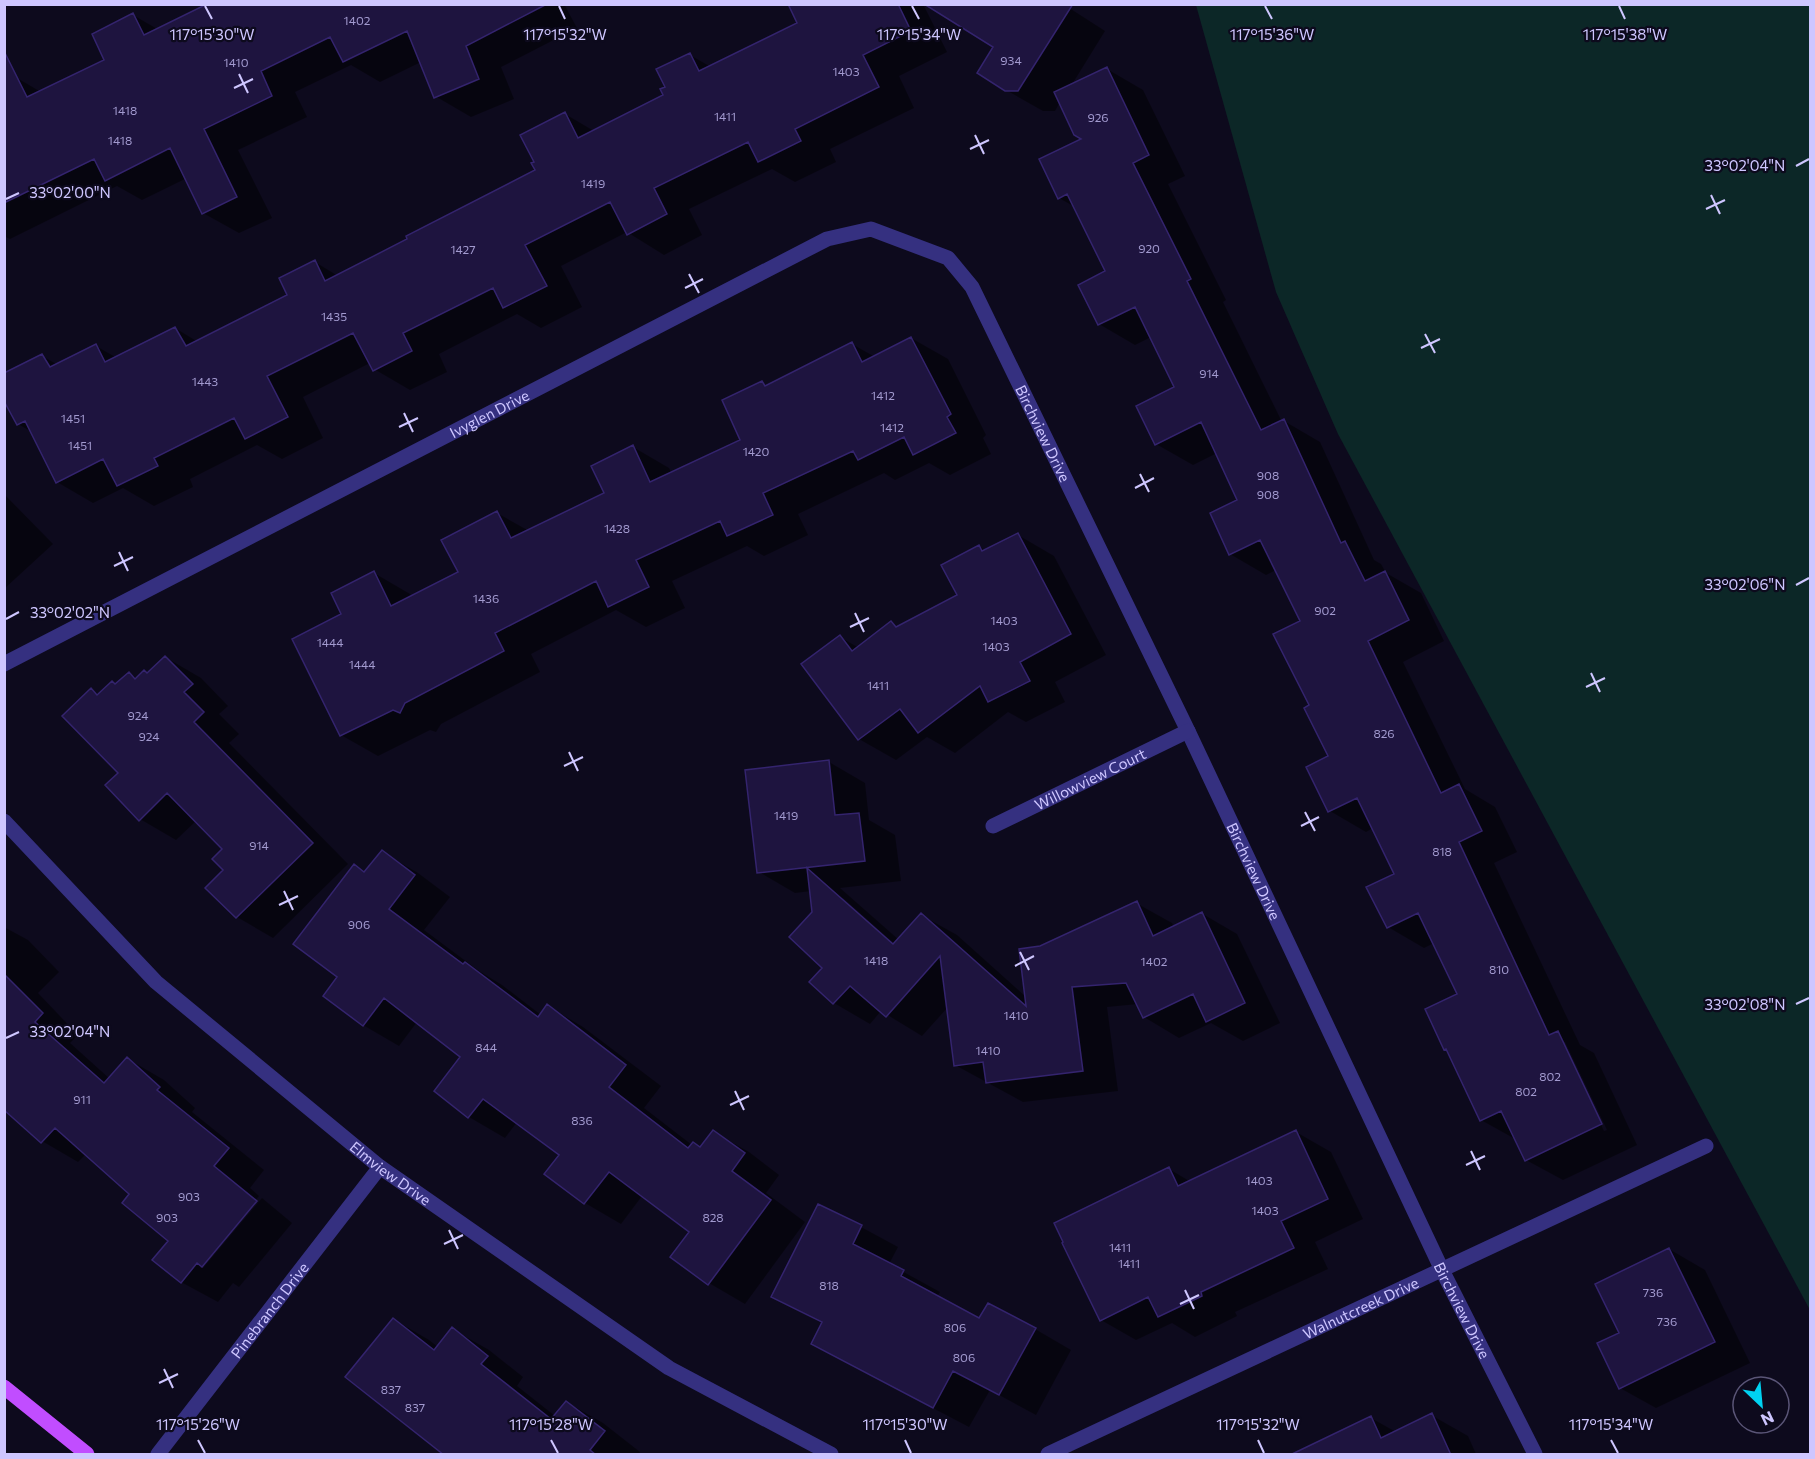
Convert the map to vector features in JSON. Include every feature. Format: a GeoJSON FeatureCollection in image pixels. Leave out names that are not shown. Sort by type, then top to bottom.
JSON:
{"type":"FeatureCollection","features":[{"type":"Feature","properties":{"kind":"main road"},"geometry":{"type":"LineString","coordinates":[[4,1387],[87,1455]]}},
{"type":"Feature","properties":{"kind":"street","name":"Ivyglen Drive"},"geometry":{"type":"LineString","coordinates":[[4,664],[827,239],[871,229],[948,258],[972,287]]}},
{"type":"Feature","properties":{"kind":"street","name":"Birchview Drive"},"geometry":{"type":"LineString","coordinates":[[972,287],[1188,731],[1442,1270],[1535,1455]]}},
{"type":"Feature","properties":{"kind":"street","name":"Willowview Court"},"geometry":{"type":"LineString","coordinates":[[993,826],[1188,731]]}},
{"type":"Feature","properties":{"kind":"street","name":"Elmview Drive"},"geometry":{"type":"LineString","coordinates":[[4,821],[156,982],[380,1167],[669,1368],[831,1455]]}},
{"type":"Feature","properties":{"kind":"street","name":"Walnutcreek Drive"},"geometry":{"type":"LineString","coordinates":[[1048,1455],[1706,1146]]}},
{"type":"Feature","properties":{"kind":"street","name":"Pinebranch Drive"},"geometry":{"type":"LineString","coordinates":[[158,1455],[380,1167]]}},
{"type":"Feature","properties":{"kind":"green space"},"geometry":{"type":"Polygon","coordinates":[[[1196,5],[1810,5],[1810,1310],[1338,434],[1276,292],[1196,5]]]}},
{"type":"Feature","properties":{"kind":"building"},"geometry":{"type":"Polygon","coordinates":[[[207,4],[547,4],[466,46],[479,79],[434,98],[407,31],[343,62],[330,37],[261,71],[272,96],[204,129],[237,197],[202,214],[170,148],[105,181],[94,159],[4,203],[4,51],[27,97],[104,60],[92,34],[133,13],[144,35],[207,4]]]}},
{"type":"Feature","properties":{"kind":"building"},"geometry":{"type":"Polygon","coordinates":[[[788,4],[898,4],[911,31],[863,55],[879,87],[795,129],[801,141],[758,162],[748,142],[654,188],[667,214],[627,235],[610,202],[525,245],[547,286],[503,308],[493,288],[403,333],[412,351],[373,371],[353,333],[267,376],[288,417],[245,439],[234,418],[154,458],[158,466],[117,486],[103,459],[56,483],[25,421],[17,425],[4,401],[4,373],[42,354],[50,367],[96,344],[105,362],[175,327],[186,346],[287,295],[279,278],[315,260],[325,281],[407,239],[406,236],[535,170],[531,163],[534,162],[520,135],[565,112],[578,138],[663,95],[660,89],[665,87],[656,69],[690,53],[699,71],[797,23],[788,4]]]}},
{"type":"Feature","properties":{"kind":"building"},"geometry":{"type":"Polygon","coordinates":[[[924,4],[1073,4],[1018,91],[1005,91],[977,73],[993,47],[924,4]]]}},
{"type":"Feature","properties":{"kind":"building"},"geometry":{"type":"Polygon","coordinates":[[[1107,67],[1149,155],[1133,163],[1191,279],[1187,281],[1261,430],[1284,419],[1341,543],[1345,541],[1365,581],[1385,571],[1409,620],[1368,641],[1441,793],[1459,784],[1482,831],[1459,842],[1549,1035],[1558,1031],[1602,1124],[1525,1161],[1501,1111],[1480,1121],[1425,1009],[1457,994],[1418,913],[1387,928],[1366,887],[1394,874],[1357,798],[1328,812],[1306,767],[1328,756],[1304,708],[1309,705],[1273,634],[1300,621],[1260,540],[1229,555],[1210,513],[1237,500],[1201,422],[1155,445],[1136,406],[1174,387],[1135,307],[1098,325],[1078,285],[1105,271],[1067,194],[1058,199],[1039,159],[1081,139],[1074,135],[1054,92],[1107,67]]]}},
{"type":"Feature","properties":{"kind":"building"},"geometry":{"type":"Polygon","coordinates":[[[911,337],[951,414],[947,417],[956,433],[913,455],[904,437],[858,460],[853,451],[763,493],[773,515],[727,536],[720,521],[636,560],[649,587],[608,607],[596,581],[495,633],[504,651],[405,703],[400,713],[393,710],[340,736],[292,639],[341,614],[331,593],[374,571],[391,606],[458,572],[441,540],[497,511],[511,538],[604,493],[591,466],[633,445],[650,482],[740,440],[722,400],[762,381],[765,386],[852,342],[862,362],[911,337]]]}},
{"type":"Feature","properties":{"kind":"building"},"geometry":{"type":"Polygon","coordinates":[[[1018,533],[1071,634],[1020,662],[1030,681],[988,702],[980,686],[918,733],[900,709],[858,740],[801,664],[840,635],[852,651],[891,621],[896,627],[957,595],[941,565],[979,545],[982,551],[1018,533]]]}},
{"type":"Feature","properties":{"kind":"building"},"geometry":{"type":"Polygon","coordinates":[[[165,656],[193,684],[184,692],[204,712],[194,722],[313,843],[236,918],[205,888],[223,870],[212,859],[222,849],[167,793],[139,821],[105,785],[118,773],[62,716],[91,688],[97,695],[112,681],[115,684],[129,672],[135,679],[144,670],[147,673],[165,656]]]}},
{"type":"Feature","properties":{"kind":"building"},"geometry":{"type":"Polygon","coordinates":[[[829,760],[835,815],[859,813],[865,861],[757,873],[745,770],[829,760]]]}},
{"type":"Feature","properties":{"kind":"building"},"geometry":{"type":"Polygon","coordinates":[[[382,850],[415,875],[389,909],[538,1017],[547,1004],[626,1065],[609,1087],[688,1148],[693,1142],[700,1147],[713,1130],[745,1153],[732,1171],[771,1200],[708,1285],[670,1257],[689,1232],[609,1172],[584,1204],[544,1174],[559,1155],[483,1099],[468,1118],[434,1091],[460,1057],[384,998],[363,1026],[323,996],[337,977],[293,944],[354,864],[364,872],[382,850]]]}},
{"type":"Feature","properties":{"kind":"building"},"geometry":{"type":"Polygon","coordinates":[[[807,868],[893,944],[921,913],[1026,1006],[1019,949],[1040,946],[1137,901],[1153,936],[1202,912],[1245,1003],[1206,1022],[1193,994],[1143,1018],[1126,983],[1072,987],[1083,1071],[986,1083],[983,1062],[954,1066],[940,956],[886,1017],[850,986],[833,1004],[809,982],[822,968],[789,937],[812,912],[807,868]]]}},
{"type":"Feature","properties":{"kind":"building"},"geometry":{"type":"Polygon","coordinates":[[[4,974],[43,1013],[35,1022],[104,1083],[127,1057],[160,1087],[157,1090],[229,1148],[214,1166],[257,1201],[202,1267],[197,1263],[181,1283],[152,1260],[168,1241],[122,1203],[129,1194],[55,1128],[41,1143],[4,1110],[4,974]]]}},
{"type":"Feature","properties":{"kind":"building"},"geometry":{"type":"Polygon","coordinates":[[[1296,1130],[1328,1199],[1281,1221],[1294,1248],[1201,1292],[1202,1296],[1158,1317],[1148,1297],[1100,1321],[1054,1223],[1169,1167],[1178,1186],[1296,1130]]]}},
{"type":"Feature","properties":{"kind":"building"},"geometry":{"type":"Polygon","coordinates":[[[818,1204],[862,1225],[853,1244],[904,1270],[901,1276],[979,1318],[988,1303],[1036,1328],[999,1395],[953,1371],[933,1408],[811,1344],[822,1322],[771,1297],[818,1204]]]}},
{"type":"Feature","properties":{"kind":"building"},"geometry":{"type":"Polygon","coordinates":[[[1669,1248],[1715,1342],[1619,1389],[1597,1343],[1619,1333],[1595,1284],[1669,1248]]]}},
{"type":"Feature","properties":{"kind":"building"},"geometry":{"type":"Polygon","coordinates":[[[393,1318],[434,1350],[452,1327],[488,1356],[481,1364],[551,1419],[566,1401],[605,1431],[590,1450],[596,1455],[444,1455],[345,1377],[393,1318]]]}},
{"type":"Feature","properties":{"kind":"building"},"geometry":{"type":"Polygon","coordinates":[[[1432,1413],[1451,1455],[1290,1455],[1371,1416],[1381,1438],[1432,1413]]]}}]}
